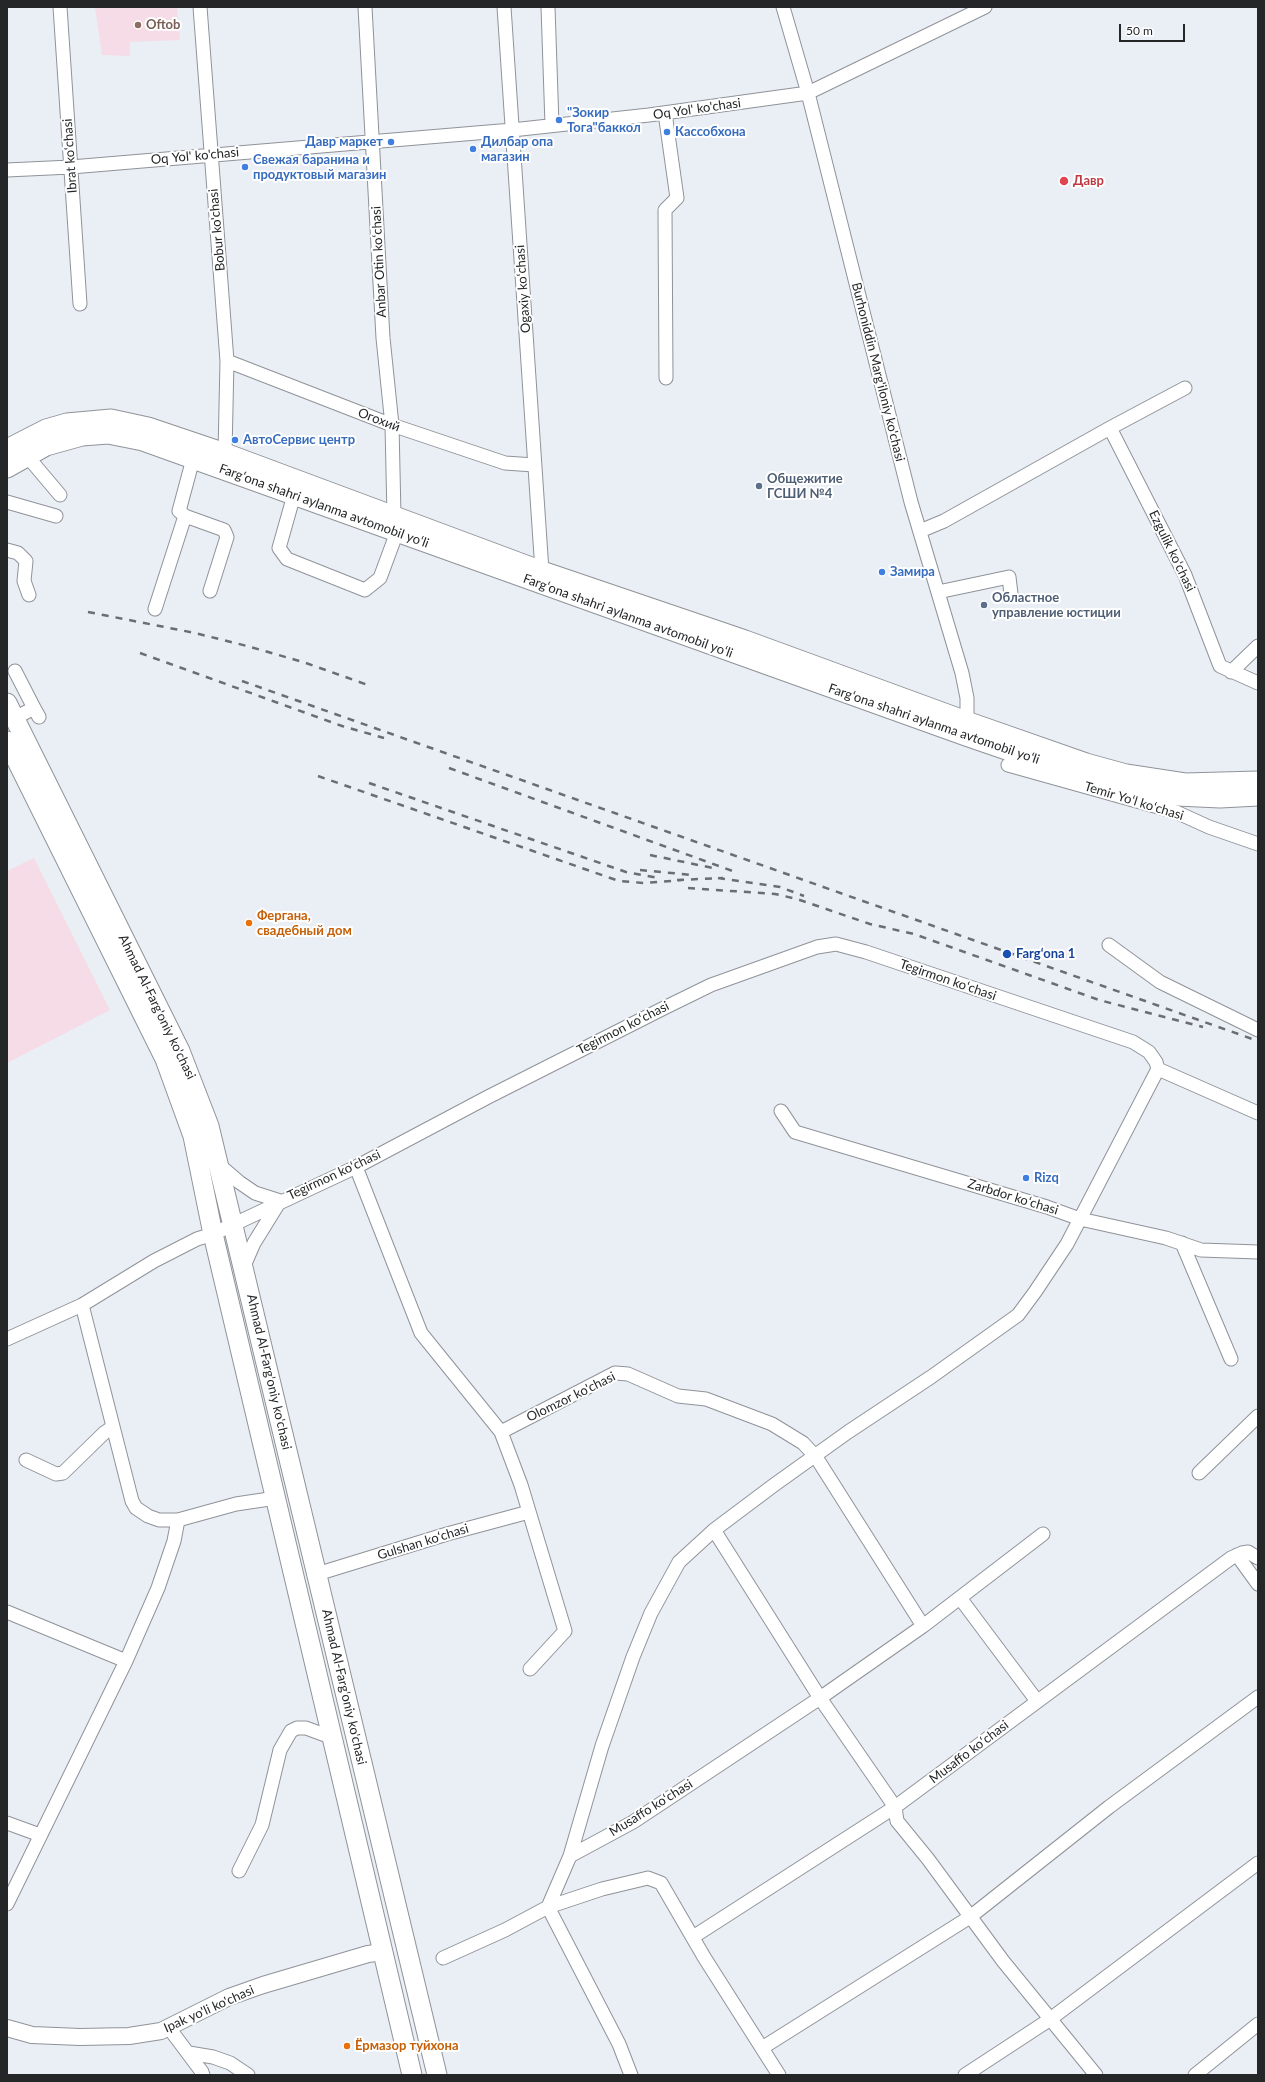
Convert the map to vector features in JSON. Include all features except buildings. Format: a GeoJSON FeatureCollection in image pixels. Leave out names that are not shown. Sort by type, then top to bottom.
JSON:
{"type":"FeatureCollection","features":[{"type":"Feature","properties":{"kind":"highway","name":"Fargʻona shahri aylanma avtomobil yoʻli"},"geometry":{"type":"LineString","coordinates":[[7,449],[46,429],[67,423],[111,419],[148,427],[224,461],[294,495],[396,524],[542,571],[745,640],[1082,776],[1156,795],[1220,798],[1258,796]]}},
{"type":"Feature","properties":{"kind":"highway","name":"Fargʻona shahri aylanma avtomobil yoʻli"},"geometry":{"type":"LineString","coordinates":[[7,468],[46,446],[82,436],[108,434],[143,441],[193,459],[224,461],[967,729],[1126,774],[1186,783],[1258,781]]}},
{"type":"Feature","properties":{"kind":"highway"},"geometry":{"type":"LineString","coordinates":[[7,476],[26,457]]}},
{"type":"Feature","properties":{"kind":"highway","name":"Ahmad Al-Farg'oniy ko'chasi"},"geometry":{"type":"LineString","coordinates":[[11,711],[180,1051],[209,1126],[318,1574],[405,1944],[438,2075]]}},
{"type":"Feature","properties":{"kind":"highway","name":"Ahmad Al-Farg'oniy ko'chasi"},"geometry":{"type":"LineString","coordinates":[[7,741],[165,1060],[193,1136],[213,1234],[412,2075]]}},
{"type":"Feature","properties":{"kind":"highway"},"geometry":{"type":"LineString","coordinates":[[384,1952],[405,1944]]}},
{"type":"Feature","properties":{"kind":"main road","name":"Ipak yo'li ko'chasi"},"geometry":{"type":"LineString","coordinates":[[7,2028],[32,2034],[80,2037],[129,2036],[169,2028],[229,1998],[263,1985],[368,1954],[384,1952]]}},
{"type":"Feature","properties":{"kind":"street","name":"Ibrat koʻchasi"},"geometry":{"type":"LineString","coordinates":[[60,7],[80,304]]}},
{"type":"Feature","properties":{"kind":"street","name":"Bobur ko'chasi"},"geometry":{"type":"LineString","coordinates":[[200,7],[227,360],[224,461]]}},
{"type":"Feature","properties":{"kind":"street","name":"Anbar Otin koʻchasi"},"geometry":{"type":"LineString","coordinates":[[365,7],[383,338],[392,425],[396,524]]}},
{"type":"Feature","properties":{"kind":"street","name":"Ogaxiy koʻchasi"},"geometry":{"type":"LineString","coordinates":[[504,7],[542,571]]}},
{"type":"Feature","properties":{"kind":"street"},"geometry":{"type":"LineString","coordinates":[[548,7],[552,125]]}},
{"type":"Feature","properties":{"kind":"street","name":"Burhoniddin Marg'iloniy ko'chasi"},"geometry":{"type":"LineString","coordinates":[[783,7],[808,93],[920,531],[962,673],[967,698],[967,729]]}},
{"type":"Feature","properties":{"kind":"street","name":"Oq Yol' ko'chasi"},"geometry":{"type":"LineString","coordinates":[[7,170],[71,167],[512,130],[666,113],[808,93],[985,7]]}},
{"type":"Feature","properties":{"kind":"street"},"geometry":{"type":"LineString","coordinates":[[666,113],[677,198],[665,210],[666,378]]}},
{"type":"Feature","properties":{"kind":"street","name":"Огохий"},"geometry":{"type":"LineString","coordinates":[[227,360],[392,425],[505,463],[534,465]]}},
{"type":"Feature","properties":{"kind":"street"},"geometry":{"type":"LineString","coordinates":[[920,531],[944,521],[1110,428],[1185,388]]}},
{"type":"Feature","properties":{"kind":"street","name":"Ezgulik koʻchasi"},"geometry":{"type":"LineString","coordinates":[[1110,428],[1185,575],[1220,666],[1258,683]]}},
{"type":"Feature","properties":{"kind":"street"},"geometry":{"type":"LineString","coordinates":[[26,457],[60,495]]}},
{"type":"Feature","properties":{"kind":"street"},"geometry":{"type":"LineString","coordinates":[[193,459],[179,511],[185,516],[224,530],[227,537],[210,591]]}},
{"type":"Feature","properties":{"kind":"street"},"geometry":{"type":"LineString","coordinates":[[294,495],[279,548],[287,559],[365,590],[380,578],[396,524]]}},
{"type":"Feature","properties":{"kind":"street"},"geometry":{"type":"LineString","coordinates":[[7,502],[56,516]]}},
{"type":"Feature","properties":{"kind":"street"},"geometry":{"type":"LineString","coordinates":[[155,609],[185,516]]}},
{"type":"Feature","properties":{"kind":"street"},"geometry":{"type":"LineString","coordinates":[[7,550],[18,554],[26,561],[24,581],[29,595]]}},
{"type":"Feature","properties":{"kind":"street"},"geometry":{"type":"LineString","coordinates":[[938,592],[1009,577],[1011,594]]}},
{"type":"Feature","properties":{"kind":"street"},"geometry":{"type":"LineString","coordinates":[[1231,672],[1258,646]]}},
{"type":"Feature","properties":{"kind":"street"},"geometry":{"type":"LineString","coordinates":[[11,711],[37,713],[15,671]]}},
{"type":"Feature","properties":{"kind":"street","name":"Temir Yoʻl koʻchasi"},"geometry":{"type":"LineString","coordinates":[[1008,765],[1176,812],[1209,827],[1258,844]]}},
{"type":"Feature","properties":{"kind":"street","name":"Tegirmon koʻchasi"},"geometry":{"type":"LineString","coordinates":[[7,1339],[82,1305],[154,1261],[197,1239],[213,1234],[280,1201],[356,1167],[494,1093],[710,985],[817,947],[836,944],[866,952],[1133,1042],[1149,1052],[1156,1062],[1158,1069]]}},
{"type":"Feature","properties":{"kind":"street"},"geometry":{"type":"LineString","coordinates":[[1109,945],[1160,982],[1258,1030]]}},
{"type":"Feature","properties":{"kind":"street"},"geometry":{"type":"LineString","coordinates":[[548,1907],[570,1856],[602,1746],[633,1657],[651,1613],[679,1562],[714,1530],[816,1457],[848,1432],[931,1378],[1018,1315],[1036,1292],[1080,1220],[1158,1069],[1258,1113]]}},
{"type":"Feature","properties":{"kind":"street","name":"Zarbdor koʻchasi"},"geometry":{"type":"LineString","coordinates":[[781,1111],[795,1132],[1047,1207],[1080,1220],[1166,1238],[1201,1250],[1258,1252]]}},
{"type":"Feature","properties":{"kind":"street"},"geometry":{"type":"LineString","coordinates":[[218,1164],[239,1182],[255,1193],[280,1201],[254,1243],[244,1266]]}},
{"type":"Feature","properties":{"kind":"street"},"geometry":{"type":"LineString","coordinates":[[356,1167],[421,1333],[501,1432],[522,1485],[565,1631],[530,1669]]}},
{"type":"Feature","properties":{"kind":"street"},"geometry":{"type":"LineString","coordinates":[[1182,1244],[1231,1359]]}},
{"type":"Feature","properties":{"kind":"street"},"geometry":{"type":"LineString","coordinates":[[82,1305],[132,1501],[136,1508],[148,1516],[159,1520],[178,1520],[236,1504],[276,1498]]}},
{"type":"Feature","properties":{"kind":"street","name":"Olomzor ko'chasi"},"geometry":{"type":"LineString","coordinates":[[501,1432],[615,1373],[628,1374],[678,1396],[706,1399],[772,1424],[803,1443],[816,1457],[923,1626]]}},
{"type":"Feature","properties":{"kind":"street"},"geometry":{"type":"LineString","coordinates":[[1199,1473],[1258,1416]]}},
{"type":"Feature","properties":{"kind":"street"},"geometry":{"type":"LineString","coordinates":[[26,1460],[56,1474],[63,1473],[104,1433],[113,1427]]}},
{"type":"Feature","properties":{"kind":"street","name":"Gulshan koʻchasi"},"geometry":{"type":"LineString","coordinates":[[318,1574],[447,1534],[529,1512]]}},
{"type":"Feature","properties":{"kind":"street"},"geometry":{"type":"LineString","coordinates":[[7,1904],[40,1835],[61,1798],[126,1661],[158,1588],[174,1541],[178,1520]]}},
{"type":"Feature","properties":{"kind":"street"},"geometry":{"type":"LineString","coordinates":[[714,1530],[820,1698],[895,1807],[897,1821],[928,1859],[970,1917],[1049,2020],[1096,2075]]}},
{"type":"Feature","properties":{"kind":"street","name":"Musaffo koʻchasi"},"geometry":{"type":"LineString","coordinates":[[570,1856],[633,1822],[820,1698],[923,1626],[1043,1534]]}},
{"type":"Feature","properties":{"kind":"street"},"geometry":{"type":"LineString","coordinates":[[1258,1558],[1254,1554],[1248,1552],[1237,1555],[1258,1584]]}},
{"type":"Feature","properties":{"kind":"street","name":"Musaffo koʻchasi"},"geometry":{"type":"LineString","coordinates":[[693,1937],[895,1807],[1237,1555]]}},
{"type":"Feature","properties":{"kind":"street"},"geometry":{"type":"LineString","coordinates":[[960,1598],[1037,1701]]}},
{"type":"Feature","properties":{"kind":"street"},"geometry":{"type":"LineString","coordinates":[[7,1612],[126,1661]]}},
{"type":"Feature","properties":{"kind":"street"},"geometry":{"type":"LineString","coordinates":[[762,2048],[970,1917],[1109,1807],[1258,1698]]}},
{"type":"Feature","properties":{"kind":"street"},"geometry":{"type":"LineString","coordinates":[[239,1871],[262,1825],[280,1750],[291,1732],[297,1728],[306,1728],[333,1738]]}},
{"type":"Feature","properties":{"kind":"street"},"geometry":{"type":"LineString","coordinates":[[7,1823],[40,1835]]}},
{"type":"Feature","properties":{"kind":"street"},"geometry":{"type":"LineString","coordinates":[[964,2075],[1049,2020],[1258,1863]]}},
{"type":"Feature","properties":{"kind":"street"},"geometry":{"type":"LineString","coordinates":[[443,1958],[505,1930],[548,1907],[602,1889],[648,1878],[661,1883],[779,2075]]}},
{"type":"Feature","properties":{"kind":"street"},"geometry":{"type":"LineString","coordinates":[[548,1907],[619,2044],[632,2075]]}},
{"type":"Feature","properties":{"kind":"street"},"geometry":{"type":"LineString","coordinates":[[1195,2075],[1258,2024]]}},
{"type":"Feature","properties":{"kind":"street"},"geometry":{"type":"LineString","coordinates":[[169,2028],[189,2053],[203,2075]]}},
{"type":"Feature","properties":{"kind":"street"},"geometry":{"type":"LineString","coordinates":[[189,2053],[213,2057],[230,2063],[248,2075]]}},
{"type":"Feature","properties":{"kind":"shaded area","name":"Oftob"},"geometry":{"type":"Polygon","coordinates":[[[95,7],[177,7],[180,40],[130,42],[130,56],[102,55],[95,7]]]}},
{"type":"Feature","properties":{"kind":"shaded area"},"geometry":{"type":"Polygon","coordinates":[[[34,858],[110,1010],[7,1063],[7,871],[34,858]]]}},
{"type":"Feature","properties":{"kind":"railway"},"geometry":{"type":"LineString","coordinates":[[88,612],[195,633],[247,646],[303,662],[368,685]]}},
{"type":"Feature","properties":{"kind":"railway"},"geometry":{"type":"LineString","coordinates":[[140,653],[342,726],[384,738]]}},
{"type":"Feature","properties":{"kind":"railway"},"geometry":{"type":"LineString","coordinates":[[242,681],[1258,1041]]}},
{"type":"Feature","properties":{"kind":"railway"},"geometry":{"type":"LineString","coordinates":[[449,768],[738,873]]}},
{"type":"Feature","properties":{"kind":"railway"},"geometry":{"type":"LineString","coordinates":[[318,776],[619,881],[644,883],[683,880]]}},
{"type":"Feature","properties":{"kind":"railway"},"geometry":{"type":"LineString","coordinates":[[369,783],[626,872],[659,878]]}},
{"type":"Feature","properties":{"kind":"railway"},"geometry":{"type":"LineString","coordinates":[[650,855],[713,868]]}},
{"type":"Feature","properties":{"kind":"railway"},"geometry":{"type":"LineString","coordinates":[[640,870],[692,875]]}},
{"type":"Feature","properties":{"kind":"railway"},"geometry":{"type":"LineString","coordinates":[[718,878],[780,887],[804,896]]}},
{"type":"Feature","properties":{"kind":"railway"},"geometry":{"type":"LineString","coordinates":[[677,880],[723,878]]}},
{"type":"Feature","properties":{"kind":"railway"},"geometry":{"type":"LineString","coordinates":[[688,888],[775,894],[797,899],[870,924],[914,934],[1099,1000],[1203,1027]]}},
{"type":"Feature","properties":{"kind":"place","name":"Oftob"},"geometry":{"type":"Point","coordinates":[138,25]}},
{"type":"Feature","properties":{"kind":"place","name":"\"Зокир Тога\"баккол"},"geometry":{"type":"Point","coordinates":[559,120]}},
{"type":"Feature","properties":{"kind":"place","name":"Кассобхона"},"geometry":{"type":"Point","coordinates":[667,132]}},
{"type":"Feature","properties":{"kind":"place","name":"Давр маркет"},"geometry":{"type":"Point","coordinates":[391,142]}},
{"type":"Feature","properties":{"kind":"place","name":"Дилбар опа магазин"},"geometry":{"type":"Point","coordinates":[473,149]}},
{"type":"Feature","properties":{"kind":"place","name":"Свежая баранина и продуктовый магазин"},"geometry":{"type":"Point","coordinates":[245,167]}},
{"type":"Feature","properties":{"kind":"place","name":"Давр"},"geometry":{"type":"Point","coordinates":[1064,181]}},
{"type":"Feature","properties":{"kind":"place","name":"АвтоСервис центр"},"geometry":{"type":"Point","coordinates":[235,440]}},
{"type":"Feature","properties":{"kind":"place","name":"Общежитие ГСШИ №4"},"geometry":{"type":"Point","coordinates":[759,486]}},
{"type":"Feature","properties":{"kind":"place","name":"Замира"},"geometry":{"type":"Point","coordinates":[882,572]}},
{"type":"Feature","properties":{"kind":"place","name":"Областное управление юстиции"},"geometry":{"type":"Point","coordinates":[984,605]}},
{"type":"Feature","properties":{"kind":"place","name":"Фергана, свадебный дом"},"geometry":{"type":"Point","coordinates":[249,923]}},
{"type":"Feature","properties":{"kind":"place","name":"Farg‘ona 1"},"geometry":{"type":"Point","coordinates":[1007,954]}},
{"type":"Feature","properties":{"kind":"place","name":"Rizq"},"geometry":{"type":"Point","coordinates":[1026,1178]}},
{"type":"Feature","properties":{"kind":"place","name":"Ёрмазор туйхона"},"geometry":{"type":"Point","coordinates":[347,2046]}}]}
